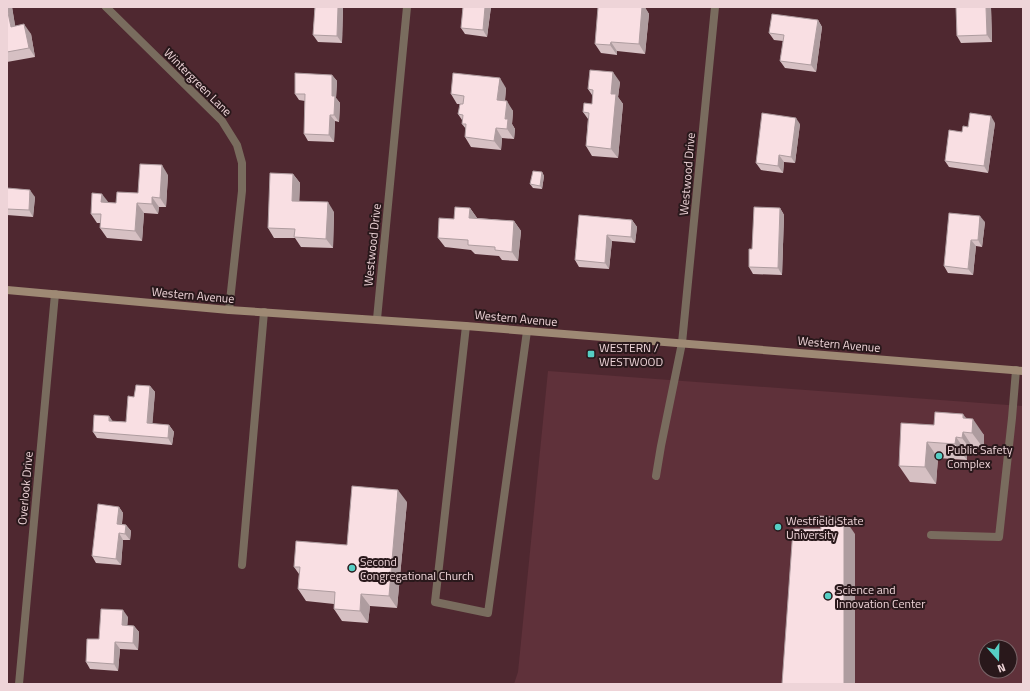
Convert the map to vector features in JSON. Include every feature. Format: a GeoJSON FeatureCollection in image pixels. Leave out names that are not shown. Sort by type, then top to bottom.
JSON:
{"type":"FeatureCollection","features":[{"type":"Feature","properties":{"kind":"main road","name":"Western Avenue"},"geometry":{"type":"LineString","coordinates":[[7,290],[229,310],[377,319],[1019,370]]}},
{"type":"Feature","properties":{"kind":"street","name":"Wintergreen Lane"},"geometry":{"type":"LineString","coordinates":[[106,7],[222,121],[237,145],[242,163],[242,191],[229,310]]}},
{"type":"Feature","properties":{"kind":"street","name":"Westwood Drive"},"geometry":{"type":"LineString","coordinates":[[377,319],[407,7]]}},
{"type":"Feature","properties":{"kind":"street","name":"Westwood Drive"},"geometry":{"type":"LineString","coordinates":[[656,476],[660,446],[682,343],[715,7]]}},
{"type":"Feature","properties":{"kind":"street","name":"Overlook Drive"},"geometry":{"type":"LineString","coordinates":[[19,684],[55,294]]}},
{"type":"Feature","properties":{"kind":"street"},"geometry":{"type":"LineString","coordinates":[[242,565],[264,312]]}},
{"type":"Feature","properties":{"kind":"street"},"geometry":{"type":"LineString","coordinates":[[466,326],[435,602],[488,613],[527,331]]}},
{"type":"Feature","properties":{"kind":"street"},"geometry":{"type":"LineString","coordinates":[[931,535],[999,537],[1012,418],[1019,370]]}},
{"type":"Feature","properties":{"kind":"shaded area","name":"Westfield State University"},"geometry":{"type":"Polygon","coordinates":[[[548,371],[1023,406],[1023,684],[514,684],[518,672],[548,371]]]}},
{"type":"Feature","properties":{"kind":"building"},"geometry":{"type":"Polygon","coordinates":[[[315,7],[338,7],[337,36],[313,35],[315,7]]]}},
{"type":"Feature","properties":{"kind":"building"},"geometry":{"type":"Polygon","coordinates":[[[463,7],[485,7],[483,30],[461,28],[463,7]]]}},
{"type":"Feature","properties":{"kind":"building"},"geometry":{"type":"Polygon","coordinates":[[[598,7],[642,7],[639,44],[611,42],[610,45],[595,44],[598,7]]]}},
{"type":"Feature","properties":{"kind":"building"},"geometry":{"type":"Polygon","coordinates":[[[956,7],[986,7],[987,35],[957,36],[956,7]]]}},
{"type":"Feature","properties":{"kind":"building"},"geometry":{"type":"Polygon","coordinates":[[[7,8],[11,27],[24,24],[29,48],[7,52],[7,8]]]}},
{"type":"Feature","properties":{"kind":"building"},"geometry":{"type":"Polygon","coordinates":[[[772,14],[818,20],[811,65],[780,61],[784,35],[769,33],[772,14]]]}},
{"type":"Feature","properties":{"kind":"building"},"geometry":{"type":"Polygon","coordinates":[[[590,70],[613,72],[611,94],[616,94],[611,149],[586,146],[589,113],[583,112],[584,103],[592,104],[593,90],[588,89],[590,70]]]}},
{"type":"Feature","properties":{"kind":"building"},"geometry":{"type":"Polygon","coordinates":[[[295,73],[332,75],[332,96],[335,96],[334,115],[330,115],[329,135],[304,134],[305,94],[295,94],[295,73]]]}},
{"type":"Feature","properties":{"kind":"building"},"geometry":{"type":"Polygon","coordinates":[[[453,73],[500,78],[497,100],[507,101],[505,119],[508,119],[507,129],[496,128],[494,141],[465,137],[466,124],[462,124],[463,115],[458,114],[460,104],[463,104],[464,96],[451,94],[453,73]]]}},
{"type":"Feature","properties":{"kind":"building"},"geometry":{"type":"Polygon","coordinates":[[[762,113],[796,118],[791,157],[779,155],[778,166],[756,163],[762,113]]]}},
{"type":"Feature","properties":{"kind":"building"},"geometry":{"type":"Polygon","coordinates":[[[970,113],[991,116],[984,166],[945,161],[949,130],[962,132],[963,126],[968,127],[970,113]]]}},
{"type":"Feature","properties":{"kind":"building"},"geometry":{"type":"Polygon","coordinates":[[[140,164],[162,165],[160,198],[152,197],[152,204],[137,203],[135,231],[100,228],[101,214],[91,214],[92,193],[102,194],[101,202],[116,203],[117,192],[138,193],[140,164]]]}},
{"type":"Feature","properties":{"kind":"building"},"geometry":{"type":"Polygon","coordinates":[[[533,171],[542,172],[540,186],[530,184],[533,171]]]}},
{"type":"Feature","properties":{"kind":"building"},"geometry":{"type":"Polygon","coordinates":[[[270,173],[293,174],[292,201],[328,202],[326,239],[294,237],[295,229],[268,228],[270,173]]]}},
{"type":"Feature","properties":{"kind":"building"},"geometry":{"type":"Polygon","coordinates":[[[7,188],[30,190],[29,210],[7,209],[7,188]]]}},
{"type":"Feature","properties":{"kind":"building"},"geometry":{"type":"Polygon","coordinates":[[[455,207],[470,208],[469,218],[514,221],[512,252],[495,250],[495,247],[468,245],[468,240],[438,238],[439,218],[454,219],[455,207]]]}},
{"type":"Feature","properties":{"kind":"building"},"geometry":{"type":"Polygon","coordinates":[[[754,207],[780,208],[778,268],[749,267],[749,249],[752,249],[754,207]]]}},
{"type":"Feature","properties":{"kind":"building"},"geometry":{"type":"Polygon","coordinates":[[[949,213],[980,216],[978,240],[971,240],[968,269],[944,266],[949,213]]]}},
{"type":"Feature","properties":{"kind":"building"},"geometry":{"type":"Polygon","coordinates":[[[579,215],[632,220],[631,237],[607,235],[605,263],[575,260],[579,215]]]}},
{"type":"Feature","properties":{"kind":"building"},"geometry":{"type":"Polygon","coordinates":[[[136,385],[150,386],[147,423],[169,425],[168,438],[93,432],[94,415],[109,416],[109,421],[126,422],[128,396],[134,397],[136,385]]]}},
{"type":"Feature","properties":{"kind":"building"},"geometry":{"type":"Polygon","coordinates":[[[935,412],[963,414],[963,418],[973,419],[972,433],[963,432],[962,438],[956,437],[955,444],[927,442],[925,467],[899,466],[901,423],[934,425],[935,412]]]}},
{"type":"Feature","properties":{"kind":"building","name":"Second Congregational Church"},"geometry":{"type":"Polygon","coordinates":[[[352,486],[398,490],[389,596],[361,594],[360,611],[334,609],[335,592],[298,589],[300,567],[294,567],[296,541],[347,545],[352,486]]]}},
{"type":"Feature","properties":{"kind":"building"},"geometry":{"type":"Polygon","coordinates":[[[98,504],[119,507],[117,524],[126,525],[125,534],[119,533],[116,559],[92,556],[98,504]]]}},
{"type":"Feature","properties":{"kind":"building","name":"Science and Innovation Center"},"geometry":{"type":"Polygon","coordinates":[[[819,516],[844,518],[844,684],[782,684],[793,529],[821,529],[819,516]]]}},
{"type":"Feature","properties":{"kind":"building"},"geometry":{"type":"Polygon","coordinates":[[[101,609],[123,610],[122,625],[134,626],[133,643],[115,642],[114,664],[86,662],[87,639],[99,639],[101,609]]]}},
{"type":"Feature","properties":{"kind":"place","name":"WESTERN / WESTWOOD"},"geometry":{"type":"Point","coordinates":[591,354]}},
{"type":"Feature","properties":{"kind":"place","name":"Public Safety Complex"},"geometry":{"type":"Point","coordinates":[939,456]}},
{"type":"Feature","properties":{"kind":"place","name":"Westfield State University"},"geometry":{"type":"Point","coordinates":[778,527]}},
{"type":"Feature","properties":{"kind":"place","name":"Second Congregational Church"},"geometry":{"type":"Point","coordinates":[352,568]}},
{"type":"Feature","properties":{"kind":"place","name":"Science and Innovation Center"},"geometry":{"type":"Point","coordinates":[828,596]}}]}
